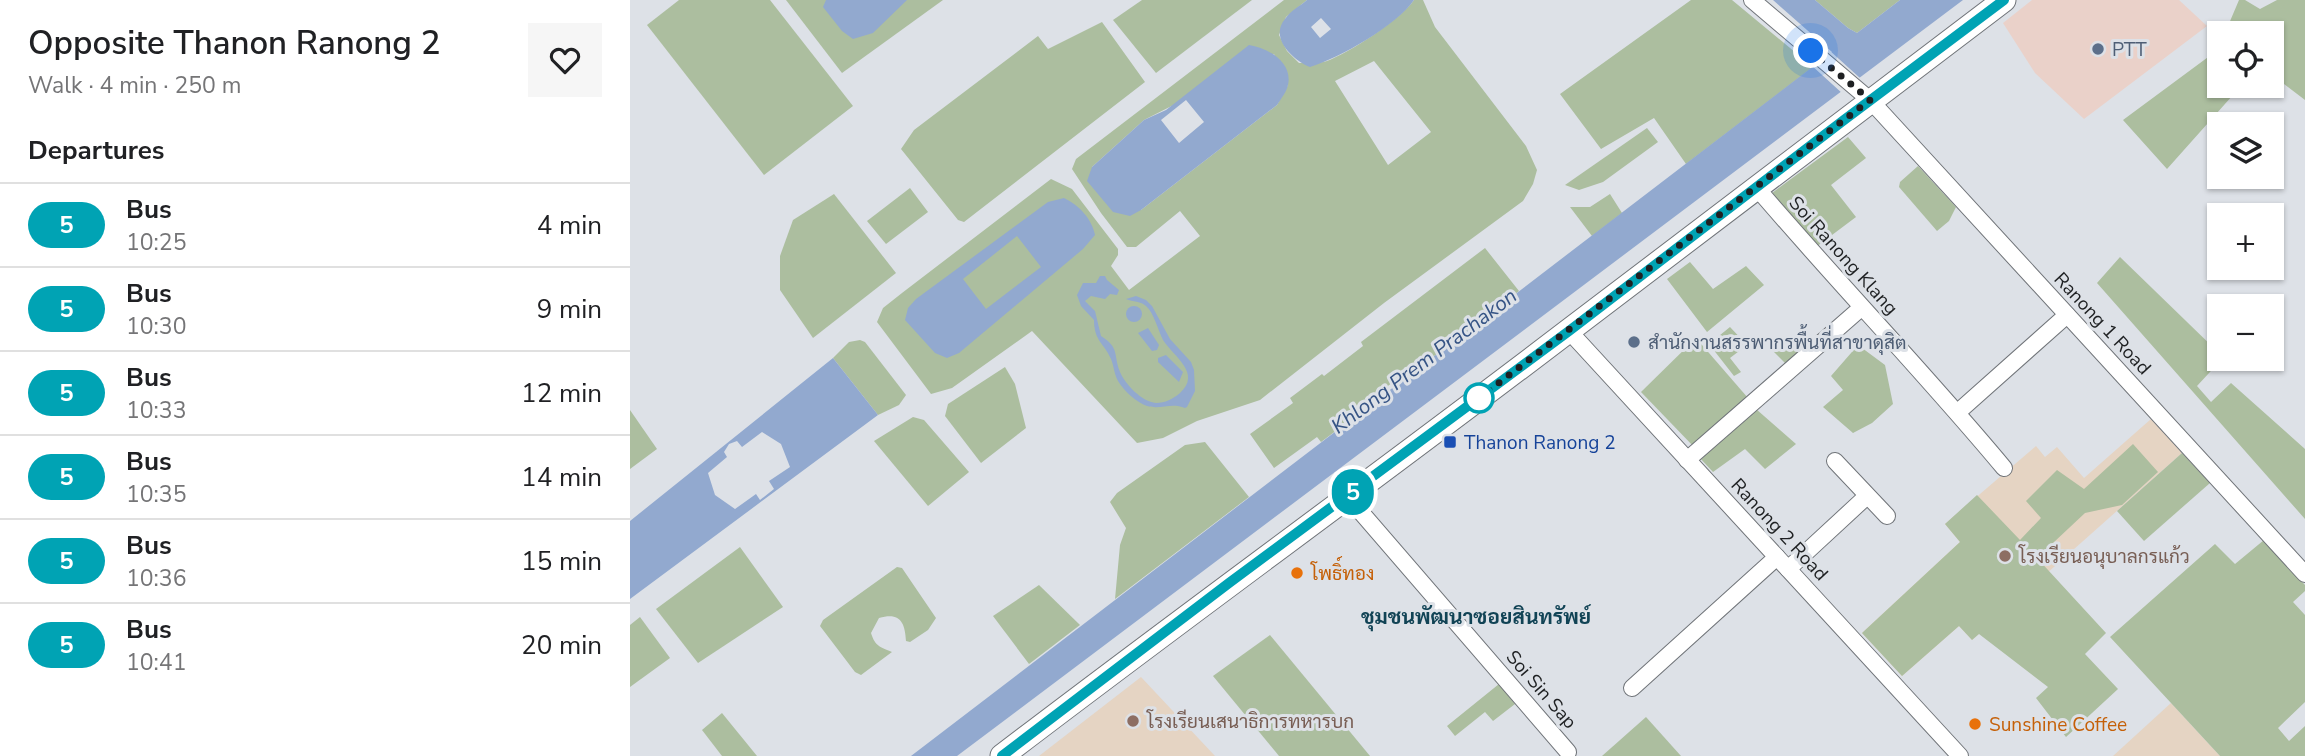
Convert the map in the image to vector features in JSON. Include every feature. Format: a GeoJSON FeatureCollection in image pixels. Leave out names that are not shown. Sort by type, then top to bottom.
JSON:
{"type":"FeatureCollection","features":[{"type":"Feature","properties":{"kind":"main road"},"geometry":{"type":"LineString","coordinates":[[1002,756],[1569,331],[1756,187],[1863,94],[2004,0]]}},
{"type":"Feature","properties":{"kind":"street","name":"Ranong 1 Road"},"geometry":{"type":"LineString","coordinates":[[1752,0],[1863,94],[2305,574]]}},
{"type":"Feature","properties":{"kind":"street","name":"Soi Ranong Klang"},"geometry":{"type":"LineString","coordinates":[[1756,187],[1861,308],[1958,412],[2004,468]]}},
{"type":"Feature","properties":{"kind":"street"},"geometry":{"type":"LineString","coordinates":[[1687,460],[1861,308]]}},
{"type":"Feature","properties":{"kind":"street"},"geometry":{"type":"LineString","coordinates":[[1958,412],[2067,315]]}},
{"type":"Feature","properties":{"kind":"street","name":"Ranong 2 Road"},"geometry":{"type":"LineString","coordinates":[[1569,331],[1960,756]]}},
{"type":"Feature","properties":{"kind":"street"},"geometry":{"type":"LineString","coordinates":[[1835,461],[1887,516]]}},
{"type":"Feature","properties":{"kind":"street","name":"Soi Sin Sap"},"geometry":{"type":"LineString","coordinates":[[1347,496],[1568,751]]}},
{"type":"Feature","properties":{"kind":"street"},"geometry":{"type":"LineString","coordinates":[[1788,569],[1867,496]]}},
{"type":"Feature","properties":{"kind":"street"},"geometry":{"type":"LineString","coordinates":[[1632,688],[1777,557]]}},
{"type":"Feature","properties":{"kind":"shaded area","name":"PTT"},"geometry":{"type":"Polygon","coordinates":[[[2032,0],[2179,0],[2207,26],[2084,119],[2035,73],[2003,23],[2032,0]]]}},
{"type":"Feature","properties":{"kind":"shaded area","name":"โรงเรียนอนุบาลกรแก้ว"},"geometry":{"type":"Polygon","coordinates":[[[2151,419],[2182,453],[1972,640],[1959,626],[1902,676],[1862,633],[1960,542],[1945,524],[2036,446],[2045,457],[2057,447],[2084,478],[2151,419]]]}},
{"type":"Feature","properties":{"kind":"shaded area","name":"โรงเรียนเสนาธิการทหารบก"},"geometry":{"type":"Polygon","coordinates":[[[1141,677],[1215,756],[1039,756],[1141,677]]]}},
{"type":"Feature","properties":{"kind":"shaded area"},"geometry":{"type":"Polygon","coordinates":[[[2171,703],[2220,756],[2113,756],[2171,703]]]}},
{"type":"Feature","properties":{"kind":"green space"},"geometry":{"type":"Polygon","coordinates":[[[679,0],[770,0],[853,106],[764,175],[647,25],[679,0]]]}},
{"type":"Feature","properties":{"kind":"green space"},"geometry":{"type":"Polygon","coordinates":[[[786,0],[943,0],[842,73],[786,0]]]}},
{"type":"Feature","properties":{"kind":"green space"},"geometry":{"type":"Polygon","coordinates":[[[1142,0],[1252,0],[1156,73],[1113,20],[1142,0]]]}},
{"type":"Feature","properties":{"kind":"green space"},"geometry":{"type":"Polygon","coordinates":[[[1284,0],[1307,0],[1286,17],[1279,35],[1287,51],[1299,63],[1321,63],[1374,35],[1414,0],[1423,0],[1435,27],[1526,146],[1537,170],[1533,184],[1523,201],[1384,303],[1260,400],[1197,421],[1163,438],[1137,443],[1032,331],[952,388],[931,394],[877,322],[883,308],[1051,179],[1072,189],[1118,249],[1118,255],[1111,266],[1129,290],[1200,236],[1180,211],[1136,247],[1127,247],[1072,169],[1076,159],[1284,0]],[[1274,54],[1144,120],[1092,167],[1141,210],[1277,105],[1288,85],[1274,54]],[[1374,61],[1335,81],[1388,165],[1431,132],[1374,61]]]}},
{"type":"Feature","properties":{"kind":"green space"},"geometry":{"type":"Polygon","coordinates":[[[1691,0],[1732,0],[1813,67],[1686,164],[1654,118],[1601,149],[1560,94],[1691,0]]]}},
{"type":"Feature","properties":{"kind":"green space"},"geometry":{"type":"Polygon","coordinates":[[[1815,0],[1900,0],[1857,33],[1815,0]]]}},
{"type":"Feature","properties":{"kind":"green space"},"geometry":{"type":"Polygon","coordinates":[[[2239,0],[2245,0],[2260,9],[2277,0],[2305,0],[2305,100],[2284,84],[2284,21],[2230,21],[2239,0]]]}},
{"type":"Feature","properties":{"kind":"green space"},"geometry":{"type":"Polygon","coordinates":[[[1102,22],[1145,82],[964,222],[958,220],[901,149],[914,130],[1038,36],[1048,49],[1102,22]]]}},
{"type":"Feature","properties":{"kind":"green space"},"geometry":{"type":"Polygon","coordinates":[[[2207,58],[2207,98],[2230,98],[2218,112],[2207,112],[2207,124],[2167,169],[2123,120],[2207,58]]]}},
{"type":"Feature","properties":{"kind":"green space"},"geometry":{"type":"Polygon","coordinates":[[[1647,128],[1658,142],[1603,182],[1579,190],[1565,185],[1647,128]]]}},
{"type":"Feature","properties":{"kind":"green space"},"geometry":{"type":"Polygon","coordinates":[[[1848,137],[1866,158],[1831,185],[1856,217],[1816,247],[1772,193],[1848,137]]]}},
{"type":"Feature","properties":{"kind":"green space"},"geometry":{"type":"Polygon","coordinates":[[[1918,166],[1956,207],[1949,221],[1937,231],[1899,187],[1900,182],[1918,166]]]}},
{"type":"Feature","properties":{"kind":"green space"},"geometry":{"type":"Polygon","coordinates":[[[910,188],[928,212],[886,244],[867,221],[910,188]]]}},
{"type":"Feature","properties":{"kind":"green space"},"geometry":{"type":"Polygon","coordinates":[[[834,194],[896,273],[813,338],[780,290],[780,256],[793,220],[834,194]]]}},
{"type":"Feature","properties":{"kind":"green space"},"geometry":{"type":"Polygon","coordinates":[[[1610,194],[1622,213],[1592,236],[1570,207],[1590,207],[1610,194]]]}},
{"type":"Feature","properties":{"kind":"green space"},"geometry":{"type":"Polygon","coordinates":[[[1485,248],[1519,291],[1395,386],[1392,383],[1354,410],[1357,415],[1321,442],[1317,437],[1274,468],[1250,434],[1293,403],[1290,398],[1363,346],[1361,342],[1485,248]]]}},
{"type":"Feature","properties":{"kind":"green space"},"geometry":{"type":"Polygon","coordinates":[[[2120,257],[2207,341],[2207,371],[2211,371],[2197,386],[2211,402],[2231,383],[2305,449],[2305,519],[2097,283],[2120,257]]]}},
{"type":"Feature","properties":{"kind":"green space"},"geometry":{"type":"Polygon","coordinates":[[[1690,262],[1713,289],[1746,266],[1764,285],[1707,332],[1667,279],[1690,262]]]}},
{"type":"Feature","properties":{"kind":"green space"},"geometry":{"type":"Polygon","coordinates":[[[1730,327],[1747,345],[1730,358],[1741,372],[1734,376],[1709,344],[1730,327]]]}},
{"type":"Feature","properties":{"kind":"green space"},"geometry":{"type":"Polygon","coordinates":[[[1797,334],[1806,346],[1786,364],[1773,351],[1797,334]]]}},
{"type":"Feature","properties":{"kind":"green space"},"geometry":{"type":"Polygon","coordinates":[[[1696,338],[1748,398],[1695,448],[1641,392],[1696,338]]]}},
{"type":"Feature","properties":{"kind":"green space"},"geometry":{"type":"Polygon","coordinates":[[[849,342],[865,342],[906,395],[899,405],[878,415],[833,358],[849,342]]]}},
{"type":"Feature","properties":{"kind":"green space"},"geometry":{"type":"Polygon","coordinates":[[[1858,345],[1885,365],[1893,404],[1872,423],[1853,433],[1823,407],[1843,390],[1831,376],[1858,345]]]}},
{"type":"Feature","properties":{"kind":"green space"},"geometry":{"type":"Polygon","coordinates":[[[1005,367],[1015,384],[1026,428],[981,463],[945,416],[948,404],[1005,367]]]}},
{"type":"Feature","properties":{"kind":"green space"},"geometry":{"type":"Polygon","coordinates":[[[1756,409],[1796,444],[1765,469],[1745,449],[1713,472],[1699,457],[1756,409]]]}},
{"type":"Feature","properties":{"kind":"green space"},"geometry":{"type":"Polygon","coordinates":[[[630,410],[657,449],[630,469],[630,410]]]}},
{"type":"Feature","properties":{"kind":"green space"},"geometry":{"type":"Polygon","coordinates":[[[913,417],[924,420],[969,472],[928,506],[874,441],[913,417]]]}},
{"type":"Feature","properties":{"kind":"green space"},"geometry":{"type":"Polygon","coordinates":[[[1205,442],[1249,497],[1115,599],[1120,545],[1126,528],[1110,502],[1117,493],[1185,445],[1205,442]]]}},
{"type":"Feature","properties":{"kind":"green space","name":"โรงเรียนอนุบาลกรแก้ว"},"geometry":{"type":"Polygon","coordinates":[[[2133,444],[2158,472],[2122,505],[2085,513],[2037,558],[2106,633],[2085,654],[2118,689],[2066,737],[2036,698],[2048,687],[1979,634],[1972,640],[1959,626],[1902,676],[1862,633],[1960,542],[1945,524],[1977,495],[2020,540],[2041,518],[2026,501],[2057,470],[2084,489],[2133,444]]]}},
{"type":"Feature","properties":{"kind":"green space"},"geometry":{"type":"Polygon","coordinates":[[[2182,453],[2210,483],[2144,541],[2117,511],[2182,453]]]}},
{"type":"Feature","properties":{"kind":"green space"},"geometry":{"type":"Polygon","coordinates":[[[2264,540],[2305,585],[2305,591],[2293,602],[2305,615],[2305,702],[2278,728],[2289,741],[2305,726],[2305,756],[2220,756],[2110,637],[2215,544],[2235,564],[2264,540]]]}},
{"type":"Feature","properties":{"kind":"green space"},"geometry":{"type":"Polygon","coordinates":[[[740,547],[783,607],[698,663],[656,609],[740,547]]]}},
{"type":"Feature","properties":{"kind":"green space"},"geometry":{"type":"Polygon","coordinates":[[[897,567],[902,568],[936,618],[928,630],[910,642],[906,641],[900,620],[892,616],[879,618],[871,633],[874,641],[878,646],[892,652],[861,675],[855,672],[820,626],[823,620],[897,567]]]}},
{"type":"Feature","properties":{"kind":"green space"},"geometry":{"type":"Polygon","coordinates":[[[1039,585],[1080,625],[1029,664],[993,616],[1039,585]]]}},
{"type":"Feature","properties":{"kind":"green space"},"geometry":{"type":"Polygon","coordinates":[[[640,617],[670,658],[630,687],[630,625],[640,617]]]}},
{"type":"Feature","properties":{"kind":"green space"},"geometry":{"type":"Polygon","coordinates":[[[1270,635],[1370,756],[1279,756],[1213,676],[1270,635]]]}},
{"type":"Feature","properties":{"kind":"green space"},"geometry":{"type":"Polygon","coordinates":[[[1499,684],[1515,704],[1493,721],[1485,712],[1455,736],[1447,726],[1499,684]]]}},
{"type":"Feature","properties":{"kind":"green space"},"geometry":{"type":"Polygon","coordinates":[[[722,713],[757,756],[722,756],[702,730],[722,713]]]}},
{"type":"Feature","properties":{"kind":"green space"},"geometry":{"type":"Polygon","coordinates":[[[1646,717],[1681,756],[1602,756],[1646,717]]]}},
{"type":"Feature","properties":{"kind":"water"},"geometry":{"type":"Polygon","coordinates":[[[826,0],[907,0],[873,33],[853,39],[842,31],[823,7],[826,0]]]}},
{"type":"Feature","properties":{"kind":"water"},"geometry":{"type":"Polygon","coordinates":[[[1307,0],[1414,0],[1395,20],[1367,40],[1310,67],[1290,54],[1281,41],[1280,34],[1287,16],[1307,0]],[[1321,18],[1311,27],[1320,38],[1331,29],[1321,18]]]}},
{"type":"Feature","properties":{"kind":"water"},"geometry":{"type":"Polygon","coordinates":[[[1773,0],[1815,0],[1857,33],[1900,0],[1963,0],[957,756],[911,756],[1832,52],[1773,0]]]}},
{"type":"Feature","properties":{"kind":"water"},"geometry":{"type":"Polygon","coordinates":[[[1249,45],[1278,57],[1287,69],[1287,87],[1277,105],[1141,210],[1130,216],[1113,212],[1087,181],[1092,167],[1144,120],[1166,110],[1249,45]],[[1186,100],[1161,120],[1179,143],[1204,122],[1186,100]]]}},
{"type":"Feature","properties":{"kind":"water"},"geometry":{"type":"Polygon","coordinates":[[[1064,198],[1075,204],[1088,218],[1095,235],[1083,249],[959,353],[947,358],[935,353],[905,320],[908,308],[916,299],[1048,202],[1064,198]],[[1017,236],[963,279],[986,309],[1041,267],[1017,236]]]}},
{"type":"Feature","properties":{"kind":"water"},"geometry":{"type":"Polygon","coordinates":[[[1100,276],[1105,276],[1119,290],[1117,295],[1110,294],[1105,299],[1091,296],[1085,301],[1095,311],[1101,336],[1114,348],[1122,377],[1140,396],[1156,403],[1172,399],[1186,386],[1188,379],[1184,365],[1163,340],[1149,309],[1142,303],[1126,299],[1136,296],[1152,306],[1170,339],[1191,362],[1195,391],[1187,407],[1147,406],[1131,396],[1118,381],[1111,359],[1096,333],[1094,320],[1081,306],[1077,295],[1083,283],[1096,283],[1100,276]]]}},
{"type":"Feature","properties":{"kind":"water"},"geometry":{"type":"Polygon","coordinates":[[[1134,306],[1140,308],[1140,320],[1134,322],[1128,320],[1126,314],[1128,308],[1134,306]]]}},
{"type":"Feature","properties":{"kind":"water"},"geometry":{"type":"Polygon","coordinates":[[[1148,328],[1159,345],[1157,350],[1152,351],[1138,333],[1148,328]]]}},
{"type":"Feature","properties":{"kind":"water"},"geometry":{"type":"Polygon","coordinates":[[[1166,355],[1183,372],[1179,382],[1158,362],[1158,358],[1166,355]]]}},
{"type":"Feature","properties":{"kind":"water"},"geometry":{"type":"Polygon","coordinates":[[[833,358],[878,415],[630,599],[630,521],[833,358]],[[762,432],[742,447],[737,441],[729,444],[724,452],[727,457],[708,473],[715,495],[735,509],[756,494],[760,500],[774,489],[769,481],[790,467],[781,444],[762,432]]]}},
{"type":"Feature","properties":{"kind":"pier"},"geometry":{"type":"Polygon","coordinates":[[[1818,40],[1860,78],[1843,94],[1810,64],[1827,51],[1816,42],[1818,40]]]}},
{"type":"Feature","properties":{"kind":"bus line","name":"5"},"geometry":{"type":"LineString","coordinates":[[1002,756],[1229,583],[1569,331],[2004,0]]}},
{"type":"Feature","properties":{"kind":"place","name":"PTT"},"geometry":{"type":"Point","coordinates":[2098,49]}},
{"type":"Feature","properties":{"kind":"place","name":"สำนักงานสรรพากรพื้นที่สาขาดุสิต"},"geometry":{"type":"Point","coordinates":[1634,342]}},
{"type":"Feature","properties":{"kind":"place","name":"Thanon Ranong 2"},"geometry":{"type":"Point","coordinates":[1450,442]}},
{"type":"Feature","properties":{"kind":"place","name":"โรงเรียนอนุบาลกรแก้ว"},"geometry":{"type":"Point","coordinates":[2005,556]}},
{"type":"Feature","properties":{"kind":"place","name":"โพธิ์ทอง"},"geometry":{"type":"Point","coordinates":[1297,573]}},
{"type":"Feature","properties":{"kind":"place","name":"โรงเรียนเสนาธิการทหารบก"},"geometry":{"type":"Point","coordinates":[1133,721]}},
{"type":"Feature","properties":{"kind":"place","name":"Sunshine Coffee"},"geometry":{"type":"Point","coordinates":[1975,724]}},
{"type":"Feature","properties":{"kind":"district","name":"ชุมชนพัฒนาซอยสินทรัพย์"},"geometry":{"type":"Point","coordinates":[1476,617]}},
{"type":"Feature","properties":{"kind":"route"},"geometry":{"type":"LineString","coordinates":[[1479,398],[1870,100],[1811,51]]}},
{"type":"Feature","properties":{"kind":"water label","name":"Khlong Prem Prachakon"},"geometry":{"type":"Point","coordinates":[1424,361]}}]}
